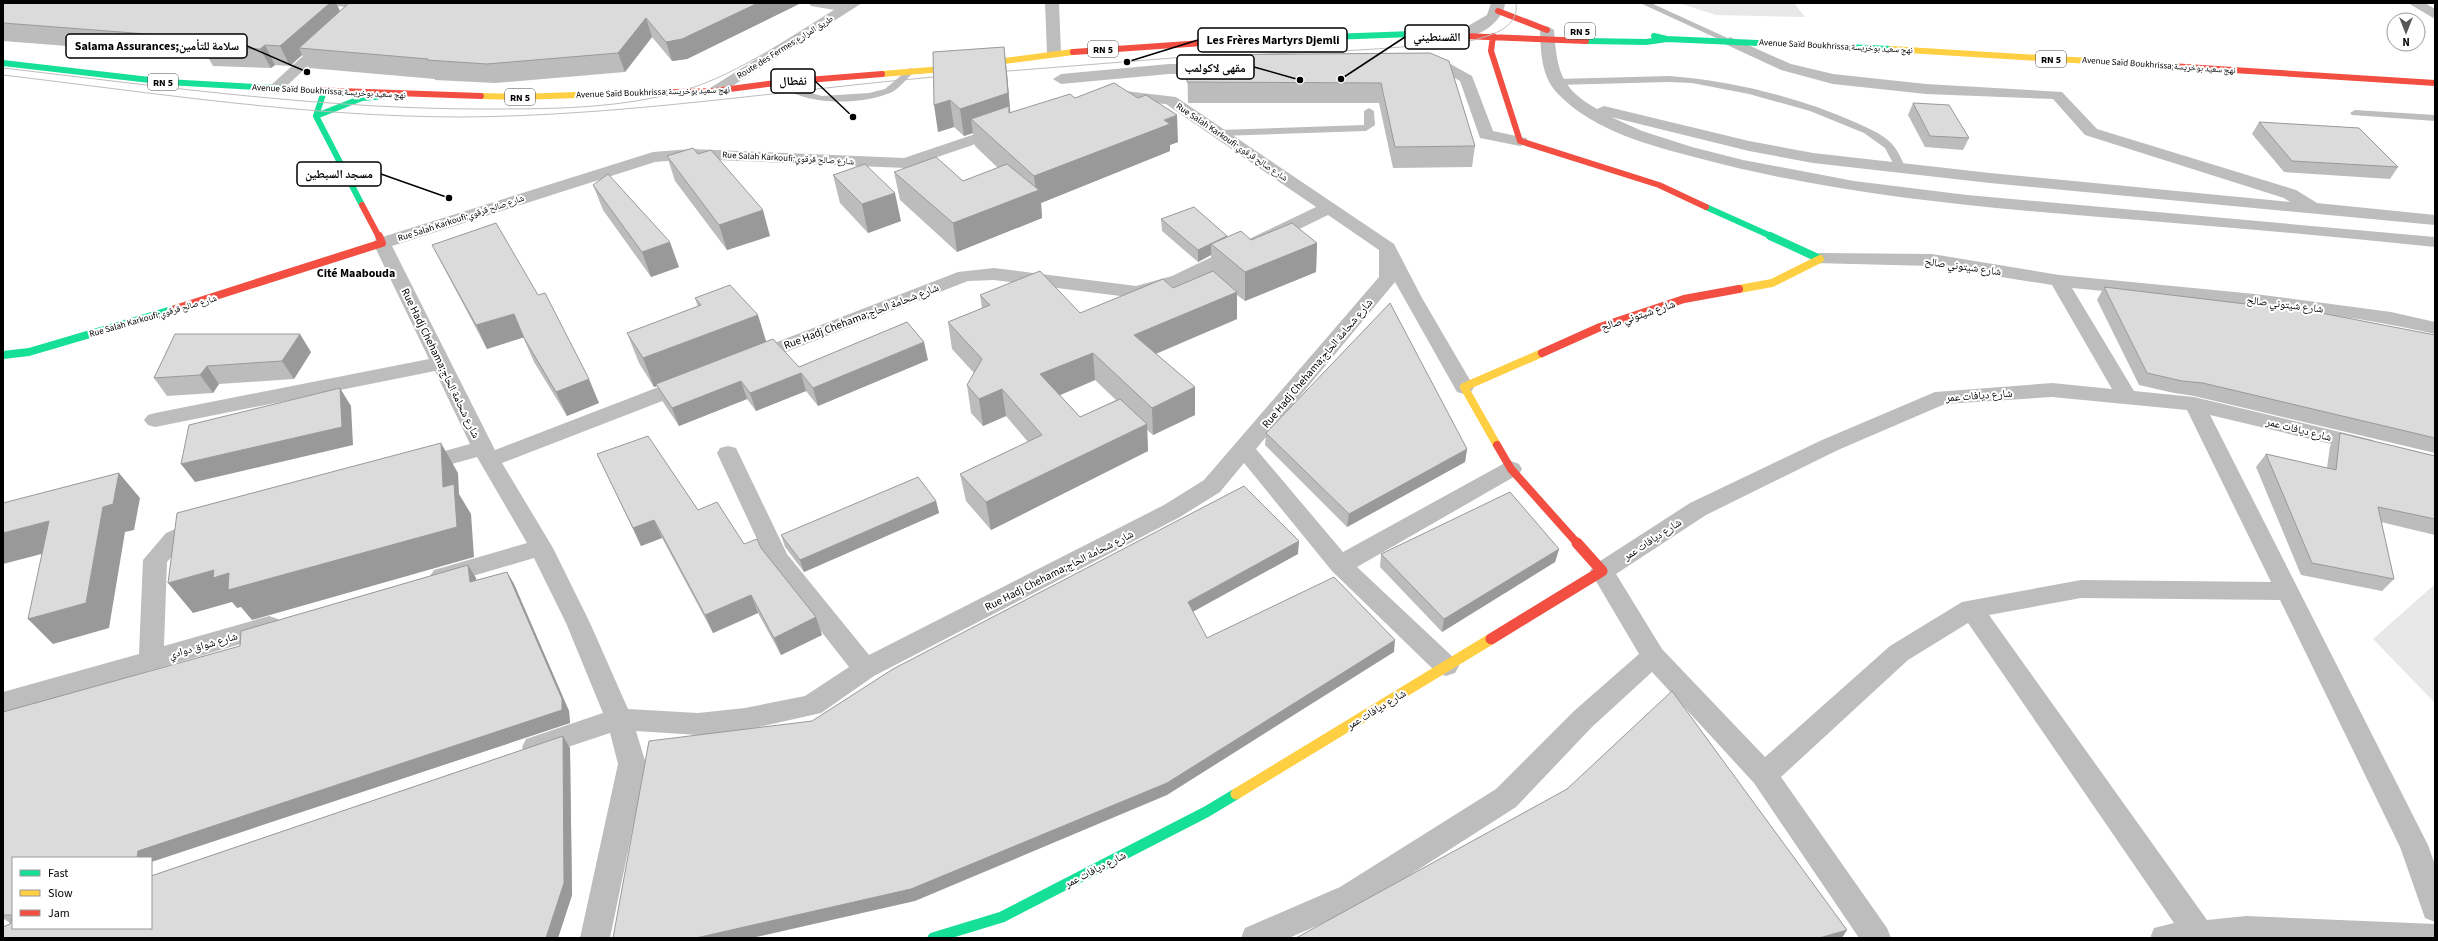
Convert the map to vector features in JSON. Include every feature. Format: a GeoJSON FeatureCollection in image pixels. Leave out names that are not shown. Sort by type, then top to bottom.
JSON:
{"type":"FeatureCollection","features":[{"type":"Feature","properties":{"kind":"main road"},"geometry":{"type":"LineString","coordinates":[[1498,7],[1548,35]]}},
{"type":"Feature","properties":{"kind":"main road","name":"Avenue Saïd Boukhrissa;نهج سعيد بوخريسة"},"geometry":{"type":"LineString","coordinates":[[3,63],[167,82],[324,92],[519,97],[715,91],[783,82],[942,69],[1054,53],[1218,41],[1466,33],[1493,36],[1636,34],[1667,39],[1833,45],[2435,82]]}},
{"type":"Feature","properties":{"kind":"main road"},"geometry":{"type":"LineString","coordinates":[[1493,36],[1491,50],[1520,141],[1659,184],[1820,259]]}},
{"type":"Feature","properties":{"kind":"main road"},"geometry":{"type":"LineString","coordinates":[[316,116],[324,92]]}},
{"type":"Feature","properties":{"kind":"main road"},"geometry":{"type":"LineString","coordinates":[[316,116],[362,98],[401,94]]}},
{"type":"Feature","properties":{"kind":"main road","name":"Rue Hadj Chehama;شارع شحامة الحاج"},"geometry":{"type":"LineString","coordinates":[[316,116],[382,243]]}},
{"type":"Feature","properties":{"kind":"main road","name":"Rue Salah Karkoufi;شارع صالح قرقوي"},"geometry":{"type":"LineString","coordinates":[[3,355],[29,352],[187,306],[382,243]]}},
{"type":"Feature","properties":{"kind":"main road","name":"شارع شيتوني صالح"},"geometry":{"type":"LineString","coordinates":[[1464,387],[1600,327],[1684,299],[1772,283],[1820,259]]}},
{"type":"Feature","properties":{"kind":"main road"},"geometry":{"type":"LineString","coordinates":[[1464,387],[1511,469],[1602,571]]}},
{"type":"Feature","properties":{"kind":"main road","name":"شارع ديافات عمر"},"geometry":{"type":"LineString","coordinates":[[933,938],[1002,917],[1206,812],[1602,571]]}},
{"type":"Feature","properties":{"kind":"street"},"geometry":{"type":"LineString","coordinates":[[816,3],[852,5]]}},
{"type":"Feature","properties":{"kind":"street"},"geometry":{"type":"LineString","coordinates":[[1052,3],[1054,53]]}},
{"type":"Feature","properties":{"kind":"street"},"geometry":{"type":"LineString","coordinates":[[2415,3],[2435,15]]}},
{"type":"Feature","properties":{"kind":"street","name":"Route des Fermes;طريق المزارع"},"geometry":{"type":"LineString","coordinates":[[715,91],[852,5]]}},
{"type":"Feature","properties":{"kind":"street"},"geometry":{"type":"LineString","coordinates":[[1466,33],[1484,24],[1498,7]]}},
{"type":"Feature","properties":{"kind":"street"},"geometry":{"type":"LineString","coordinates":[[335,12],[364,8]]}},
{"type":"Feature","properties":{"kind":"street"},"geometry":{"type":"LineString","coordinates":[[275,89],[364,8]]}},
{"type":"Feature","properties":{"kind":"street"},"geometry":{"type":"LineString","coordinates":[[1548,35],[1550,66],[1557,82],[1575,101],[1585,108],[1619,128],[1662,143],[1762,170],[1842,185],[1958,200],[2435,242]]}},
{"type":"Feature","properties":{"kind":"street"},"geometry":{"type":"LineString","coordinates":[[1730,41],[1786,67],[1833,79],[1926,89],[2057,95],[2091,132],[2290,194],[2313,208]]}},
{"type":"Feature","properties":{"kind":"street"},"geometry":{"type":"LineString","coordinates":[[1411,66],[1442,65],[1467,79],[1486,135],[1520,141]]}},
{"type":"Feature","properties":{"kind":"street"},"geometry":{"type":"LineString","coordinates":[[1061,79],[1169,69],[1232,68]]}},
{"type":"Feature","properties":{"kind":"street","name":"Rue Salah Karkoufi;شارع صالح قرقوي"},"geometry":{"type":"LineString","coordinates":[[1091,101],[1125,96],[1170,100],[1388,248]]}},
{"type":"Feature","properties":{"kind":"street"},"geometry":{"type":"LineString","coordinates":[[1585,108],[1625,114],[1776,152],[1901,169],[2435,220]]}},
{"type":"Feature","properties":{"kind":"street","name":"Rue Salah Karkoufi;شارع صالح قرقوي"},"geometry":{"type":"LineString","coordinates":[[382,243],[653,157],[691,154],[905,163],[1017,125]]}},
{"type":"Feature","properties":{"kind":"street"},"geometry":{"type":"LineString","coordinates":[[1762,170],[1776,152]]}},
{"type":"Feature","properties":{"kind":"street","name":"Rue Hadj Chehama;شارع شحامة الحاج"},"geometry":{"type":"LineString","coordinates":[[734,365],[965,276],[994,274],[1136,292],[1156,288],[1179,280],[1329,208]]}},
{"type":"Feature","properties":{"kind":"street","name":"Rue Hadj Chehama;شارع شحامة الحاج"},"geometry":{"type":"LineString","coordinates":[[382,243],[486,454],[541,548],[578,623],[619,719],[632,764],[595,938]]}},
{"type":"Feature","properties":{"kind":"street"},"geometry":{"type":"LineString","coordinates":[[1388,248],[1412,298],[1464,387]]}},
{"type":"Feature","properties":{"kind":"street","name":"Rue Hadj Chehama;شارع شحامة الحاج"},"geometry":{"type":"LineString","coordinates":[[619,719],[698,724],[746,719],[812,705],[865,669],[1172,511],[1212,486],[1388,278],[1388,248]]}},
{"type":"Feature","properties":{"kind":"street","name":"شارع شيتوني صالح"},"geometry":{"type":"LineString","coordinates":[[1820,259],[1932,260],[2059,281],[2255,300],[2391,318],[2435,328]]}},
{"type":"Feature","properties":{"kind":"street"},"geometry":{"type":"LineString","coordinates":[[2059,281],[2127,397]]}},
{"type":"Feature","properties":{"kind":"street"},"geometry":{"type":"LineString","coordinates":[[155,420],[441,363]]}},
{"type":"Feature","properties":{"kind":"street"},"geometry":{"type":"LineString","coordinates":[[399,471],[486,454],[704,377]]}},
{"type":"Feature","properties":{"kind":"street","name":"شارع ديافات عمر"},"geometry":{"type":"LineString","coordinates":[[1602,571],[1698,509],[1830,445],[1942,397],[2052,390],[2194,404],[2382,449]]}},
{"type":"Feature","properties":{"kind":"street"},"geometry":{"type":"LineString","coordinates":[[2194,404],[2286,591],[2414,844],[2435,908]]}},
{"type":"Feature","properties":{"kind":"street"},"geometry":{"type":"LineString","coordinates":[[1244,449],[1340,565],[1446,666]]}},
{"type":"Feature","properties":{"kind":"street"},"geometry":{"type":"LineString","coordinates":[[728,453],[777,559],[865,669]]}},
{"type":"Feature","properties":{"kind":"street"},"geometry":{"type":"LineString","coordinates":[[1340,565],[1511,469]]}},
{"type":"Feature","properties":{"kind":"street"},"geometry":{"type":"LineString","coordinates":[[151,660],[154,560],[174,538],[217,520]]}},
{"type":"Feature","properties":{"kind":"street"},"geometry":{"type":"LineString","coordinates":[[419,583],[541,548]]}},
{"type":"Feature","properties":{"kind":"street"},"geometry":{"type":"LineString","coordinates":[[1602,571],[1653,656],[1764,775],[1876,938]]}},
{"type":"Feature","properties":{"kind":"street"},"geometry":{"type":"LineString","coordinates":[[1764,775],[1899,654],[1971,609],[2081,589],[2286,591]]}},
{"type":"Feature","properties":{"kind":"street"},"geometry":{"type":"LineString","coordinates":[[1971,609],[2199,934]]}},
{"type":"Feature","properties":{"kind":"street","name":"شارع شواق دوادي"},"geometry":{"type":"LineString","coordinates":[[3,703],[289,620]]}},
{"type":"Feature","properties":{"kind":"street"},"geometry":{"type":"LineString","coordinates":[[1256,938],[1350,898],[1506,798],[1583,719],[1653,656]]}},
{"type":"Feature","properties":{"kind":"street"},"geometry":{"type":"LineString","coordinates":[[513,755],[619,719]]}},
{"type":"Feature","properties":{"kind":"street"},"geometry":{"type":"LineString","coordinates":[[2166,938],[2246,930],[2435,938]]}},
{"type":"Feature","properties":{"kind":"lane"},"geometry":{"type":"LineString","coordinates":[[1644,3],[1730,41]]}},
{"type":"Feature","properties":{"kind":"lane"},"geometry":{"type":"LineString","coordinates":[[783,82],[801,93],[822,100],[869,96],[888,92],[910,71]]}},
{"type":"Feature","properties":{"kind":"lane"},"geometry":{"type":"LineString","coordinates":[[1557,82],[1670,79],[1707,83],[1744,90],[1808,109],[1872,134],[1887,144],[1901,169]]}},
{"type":"Feature","properties":{"kind":"lane"},"geometry":{"type":"LineString","coordinates":[[1219,133],[1366,128],[1370,125],[1369,111]]}},
{"type":"Feature","properties":{"kind":"lane"},"geometry":{"type":"LineString","coordinates":[[2355,113],[2435,118]]}},
{"type":"Feature","properties":{"kind":"shaded area"},"geometry":{"type":"Polygon","coordinates":[[[1679,3],[1794,3],[1805,17],[1716,15],[1679,3]]]}},
{"type":"Feature","properties":{"kind":"shaded area"},"geometry":{"type":"Polygon","coordinates":[[[2435,584],[2435,703],[2373,639],[2435,584]]]}},
{"type":"Feature","properties":{"kind":"building"},"geometry":{"type":"Polygon","coordinates":[[[3,3],[330,3],[280,46],[265,45],[260,49],[202,47],[212,39],[3,23],[3,3]]]}},
{"type":"Feature","properties":{"kind":"building"},"geometry":{"type":"Polygon","coordinates":[[[349,3],[758,3],[682,39],[666,42],[646,18],[618,53],[487,64],[299,48],[349,3]]]}},
{"type":"Feature","properties":{"kind":"building"},"geometry":{"type":"Polygon","coordinates":[[[1004,47],[1008,93],[960,109],[950,100],[934,105],[933,52],[1004,47]]]}},
{"type":"Feature","properties":{"kind":"building"},"geometry":{"type":"Polygon","coordinates":[[[1430,53],[1449,61],[1475,146],[1395,147],[1381,83],[1187,82],[1187,55],[1430,53]]]}},
{"type":"Feature","properties":{"kind":"building"},"geometry":{"type":"Polygon","coordinates":[[[1114,83],[1138,98],[1146,95],[1177,115],[1164,120],[1170,124],[1034,176],[971,119],[1009,106],[1009,113],[1070,94],[1075,98],[1114,83]]]}},
{"type":"Feature","properties":{"kind":"building"},"geometry":{"type":"Polygon","coordinates":[[[1913,103],[1949,105],[1969,138],[1930,136],[1913,103]]]}},
{"type":"Feature","properties":{"kind":"building"},"geometry":{"type":"Polygon","coordinates":[[[2259,122],[2359,128],[2398,167],[2292,161],[2259,122]]]}},
{"type":"Feature","properties":{"kind":"building"},"geometry":{"type":"Polygon","coordinates":[[[693,148],[698,154],[711,150],[763,210],[719,225],[667,156],[693,148]]]}},
{"type":"Feature","properties":{"kind":"building"},"geometry":{"type":"Polygon","coordinates":[[[936,157],[963,181],[1007,164],[1039,190],[953,223],[894,172],[936,157]]]}},
{"type":"Feature","properties":{"kind":"building"},"geometry":{"type":"Polygon","coordinates":[[[865,164],[895,193],[862,204],[833,175],[865,164]]]}},
{"type":"Feature","properties":{"kind":"building"},"geometry":{"type":"Polygon","coordinates":[[[608,174],[670,242],[642,252],[593,185],[608,174]]]}},
{"type":"Feature","properties":{"kind":"building"},"geometry":{"type":"Polygon","coordinates":[[[1194,207],[1227,236],[1198,250],[1161,219],[1194,207]]]}},
{"type":"Feature","properties":{"kind":"building"},"geometry":{"type":"Polygon","coordinates":[[[496,223],[538,295],[545,293],[589,379],[556,392],[524,338],[514,314],[476,325],[432,245],[496,223]]]}},
{"type":"Feature","properties":{"kind":"building"},"geometry":{"type":"Polygon","coordinates":[[[1292,223],[1317,243],[1245,272],[1211,244],[1241,231],[1251,240],[1292,223]]]}},
{"type":"Feature","properties":{"kind":"building"},"geometry":{"type":"Polygon","coordinates":[[[1040,271],[1080,313],[1163,279],[1173,288],[1213,271],[1237,292],[1134,335],[1195,387],[1152,408],[1093,353],[1040,374],[1080,417],[1120,399],[1147,424],[986,502],[960,474],[1042,435],[1002,389],[979,399],[967,385],[982,359],[948,322],[990,305],[980,295],[1040,271]]]}},
{"type":"Feature","properties":{"kind":"building"},"geometry":{"type":"Polygon","coordinates":[[[730,285],[758,315],[643,358],[627,333],[701,305],[695,298],[730,285]]]}},
{"type":"Feature","properties":{"kind":"building"},"geometry":{"type":"Polygon","coordinates":[[[2104,287],[2321,313],[2435,335],[2435,438],[2203,383],[2182,381],[2147,373],[2104,287]]]}},
{"type":"Feature","properties":{"kind":"building"},"geometry":{"type":"Polygon","coordinates":[[[1390,303],[1467,449],[1349,514],[1266,433],[1390,303]]]}},
{"type":"Feature","properties":{"kind":"building"},"geometry":{"type":"Polygon","coordinates":[[[907,322],[924,342],[813,388],[801,373],[750,393],[741,381],[672,408],[656,384],[773,339],[799,367],[907,322]]]}},
{"type":"Feature","properties":{"kind":"building"},"geometry":{"type":"Polygon","coordinates":[[[175,334],[300,334],[282,361],[207,366],[200,375],[154,378],[175,334]]]}},
{"type":"Feature","properties":{"kind":"building"},"geometry":{"type":"Polygon","coordinates":[[[340,388],[342,427],[181,464],[189,425],[340,388]]]}},
{"type":"Feature","properties":{"kind":"building"},"geometry":{"type":"Polygon","coordinates":[[[2340,433],[2435,456],[2435,519],[2378,507],[2394,579],[2312,563],[2266,454],[2336,470],[2340,433]]]}},
{"type":"Feature","properties":{"kind":"building"},"geometry":{"type":"Polygon","coordinates":[[[648,436],[698,510],[717,502],[744,544],[757,539],[761,548],[816,617],[774,638],[751,595],[705,615],[654,520],[633,528],[597,454],[648,436]]]}},
{"type":"Feature","properties":{"kind":"building"},"geometry":{"type":"Polygon","coordinates":[[[441,443],[443,487],[454,484],[457,527],[228,590],[229,573],[213,578],[214,570],[168,583],[177,513],[441,443]]]}},
{"type":"Feature","properties":{"kind":"building"},"geometry":{"type":"Polygon","coordinates":[[[119,473],[113,504],[103,507],[86,603],[28,619],[49,521],[3,533],[3,503],[119,473]]]}},
{"type":"Feature","properties":{"kind":"building"},"geometry":{"type":"Polygon","coordinates":[[[918,477],[936,501],[800,560],[781,535],[918,477]]]}},
{"type":"Feature","properties":{"kind":"building"},"geometry":{"type":"Polygon","coordinates":[[[1244,486],[1299,541],[1188,602],[1207,638],[1334,577],[1395,640],[1167,783],[911,889],[696,938],[613,938],[649,741],[812,721],[893,669],[1244,486]]]}},
{"type":"Feature","properties":{"kind":"building"},"geometry":{"type":"Polygon","coordinates":[[[1510,492],[1559,549],[1444,619],[1381,554],[1510,492]]]}},
{"type":"Feature","properties":{"kind":"building"},"geometry":{"type":"Polygon","coordinates":[[[468,565],[470,582],[507,572],[562,699],[562,710],[138,851],[137,857],[12,857],[12,915],[3,915],[3,712],[240,646],[241,631],[468,565]]]}},
{"type":"Feature","properties":{"kind":"building"},"geometry":{"type":"Polygon","coordinates":[[[1672,691],[1847,930],[1819,938],[1296,938],[1567,789],[1672,691]]]}},
{"type":"Feature","properties":{"kind":"building"},"geometry":{"type":"Polygon","coordinates":[[[563,736],[564,883],[546,938],[3,938],[3,927],[10,924],[12,919],[12,929],[152,929],[152,876],[563,736]]]}},
{"type":"Feature","properties":{"kind":"tram line"},"geometry":{"type":"LineString","coordinates":[[3,68],[187,90],[371,106],[494,109],[566,108],[638,101],[685,90],[705,83],[747,63],[846,3]]}},
{"type":"Feature","properties":{"kind":"tram line"},"geometry":{"type":"LineString","coordinates":[[1238,55],[1308,53],[1469,41],[1490,35],[1508,26],[1515,16],[1516,3]]}},
{"type":"Feature","properties":{"kind":"tram line"},"geometry":{"type":"LineString","coordinates":[[996,72],[1198,56]]}},
{"type":"Feature","properties":{"kind":"tram line"},"geometry":{"type":"LineString","coordinates":[[3,75],[232,103],[347,113],[462,117],[523,116],[644,107],[945,76]]}},
{"type":"Feature","properties":{"kind":"traffic: fast"},"geometry":{"type":"LineString","coordinates":[[1246,40],[1412,34]]}},
{"type":"Feature","properties":{"kind":"traffic: fast"},"geometry":{"type":"LineString","coordinates":[[1654,36],[1667,39],[1891,49]]}},
{"type":"Feature","properties":{"kind":"traffic: fast"},"geometry":{"type":"LineString","coordinates":[[1586,41],[1646,42],[1667,39]]}},
{"type":"Feature","properties":{"kind":"traffic: fast"},"geometry":{"type":"LineString","coordinates":[[3,63],[167,82],[310,90]]}},
{"type":"Feature","properties":{"kind":"traffic: fast"},"geometry":{"type":"LineString","coordinates":[[324,91],[316,116],[362,205]]}},
{"type":"Feature","properties":{"kind":"traffic: fast"},"geometry":{"type":"LineString","coordinates":[[316,116],[362,98],[399,95]]}},
{"type":"Feature","properties":{"kind":"traffic: fast"},"geometry":{"type":"LineString","coordinates":[[1706,207],[1820,259]]}},
{"type":"Feature","properties":{"kind":"traffic: fast"},"geometry":{"type":"LineString","coordinates":[[3,355],[29,352],[175,309]]}},
{"type":"Feature","properties":{"kind":"traffic: fast"},"geometry":{"type":"LineString","coordinates":[[933,938],[1002,917],[1206,812],[1236,794]]}},
{"type":"Feature","properties":{"kind":"traffic: slow"},"geometry":{"type":"LineString","coordinates":[[1891,49],[2139,64]]}},
{"type":"Feature","properties":{"kind":"traffic: slow"},"geometry":{"type":"LineString","coordinates":[[882,74],[943,69],[1073,52]]}},
{"type":"Feature","properties":{"kind":"traffic: slow"},"geometry":{"type":"LineString","coordinates":[[481,96],[519,97],[635,93]]}},
{"type":"Feature","properties":{"kind":"traffic: slow"},"geometry":{"type":"LineString","coordinates":[[1739,289],[1772,283],[1820,259]]}},
{"type":"Feature","properties":{"kind":"traffic: slow"},"geometry":{"type":"LineString","coordinates":[[1497,445],[1464,387],[1542,353]]}},
{"type":"Feature","properties":{"kind":"traffic: slow"},"geometry":{"type":"LineString","coordinates":[[1236,794],[1491,639]]}},
{"type":"Feature","properties":{"kind":"traffic: jam"},"geometry":{"type":"LineString","coordinates":[[1498,11],[1547,30]]}},
{"type":"Feature","properties":{"kind":"traffic: jam"},"geometry":{"type":"LineString","coordinates":[[1412,34],[1586,41]]}},
{"type":"Feature","properties":{"kind":"traffic: jam"},"geometry":{"type":"LineString","coordinates":[[1493,36],[1491,51],[1520,141],[1659,185],[1706,207]]}},
{"type":"Feature","properties":{"kind":"traffic: jam"},"geometry":{"type":"LineString","coordinates":[[1073,52],[1246,40]]}},
{"type":"Feature","properties":{"kind":"traffic: jam"},"geometry":{"type":"LineString","coordinates":[[2139,64],[2435,83]]}},
{"type":"Feature","properties":{"kind":"traffic: jam"},"geometry":{"type":"LineString","coordinates":[[635,93],[715,91],[783,82],[882,74]]}},
{"type":"Feature","properties":{"kind":"traffic: jam"},"geometry":{"type":"LineString","coordinates":[[310,90],[481,96]]}},
{"type":"Feature","properties":{"kind":"traffic: jam"},"geometry":{"type":"LineString","coordinates":[[175,309],[382,243],[362,205]]}},
{"type":"Feature","properties":{"kind":"traffic: jam"},"geometry":{"type":"LineString","coordinates":[[1542,353],[1600,327],[1684,299],[1739,289]]}},
{"type":"Feature","properties":{"kind":"traffic: jam"},"geometry":{"type":"LineString","coordinates":[[1491,639],[1602,571],[1511,469],[1497,445]]}},
{"type":"Feature","properties":{"kind":"place","name":"Les Frères Martyrs Djemli"},"geometry":{"type":"Point","coordinates":[1127,62]}},
{"type":"Feature","properties":{"kind":"place","name":"Salama Assurances;سلامة للتأمين"},"geometry":{"type":"Point","coordinates":[307,72]}},
{"type":"Feature","properties":{"kind":"place","name":"القسنطيني"},"geometry":{"type":"Point","coordinates":[1341,79]}},
{"type":"Feature","properties":{"kind":"place","name":"مقهى لاكولمب"},"geometry":{"type":"Point","coordinates":[1300,80]}},
{"type":"Feature","properties":{"kind":"place","name":"نفطال"},"geometry":{"type":"Point","coordinates":[853,117]}},
{"type":"Feature","properties":{"kind":"place","name":"مسجد السبطين"},"geometry":{"type":"Point","coordinates":[449,198]}},
{"type":"Feature","properties":{"kind":"district","name":"Cité Maabouda"},"geometry":{"type":"Point","coordinates":[356,273]}}]}
